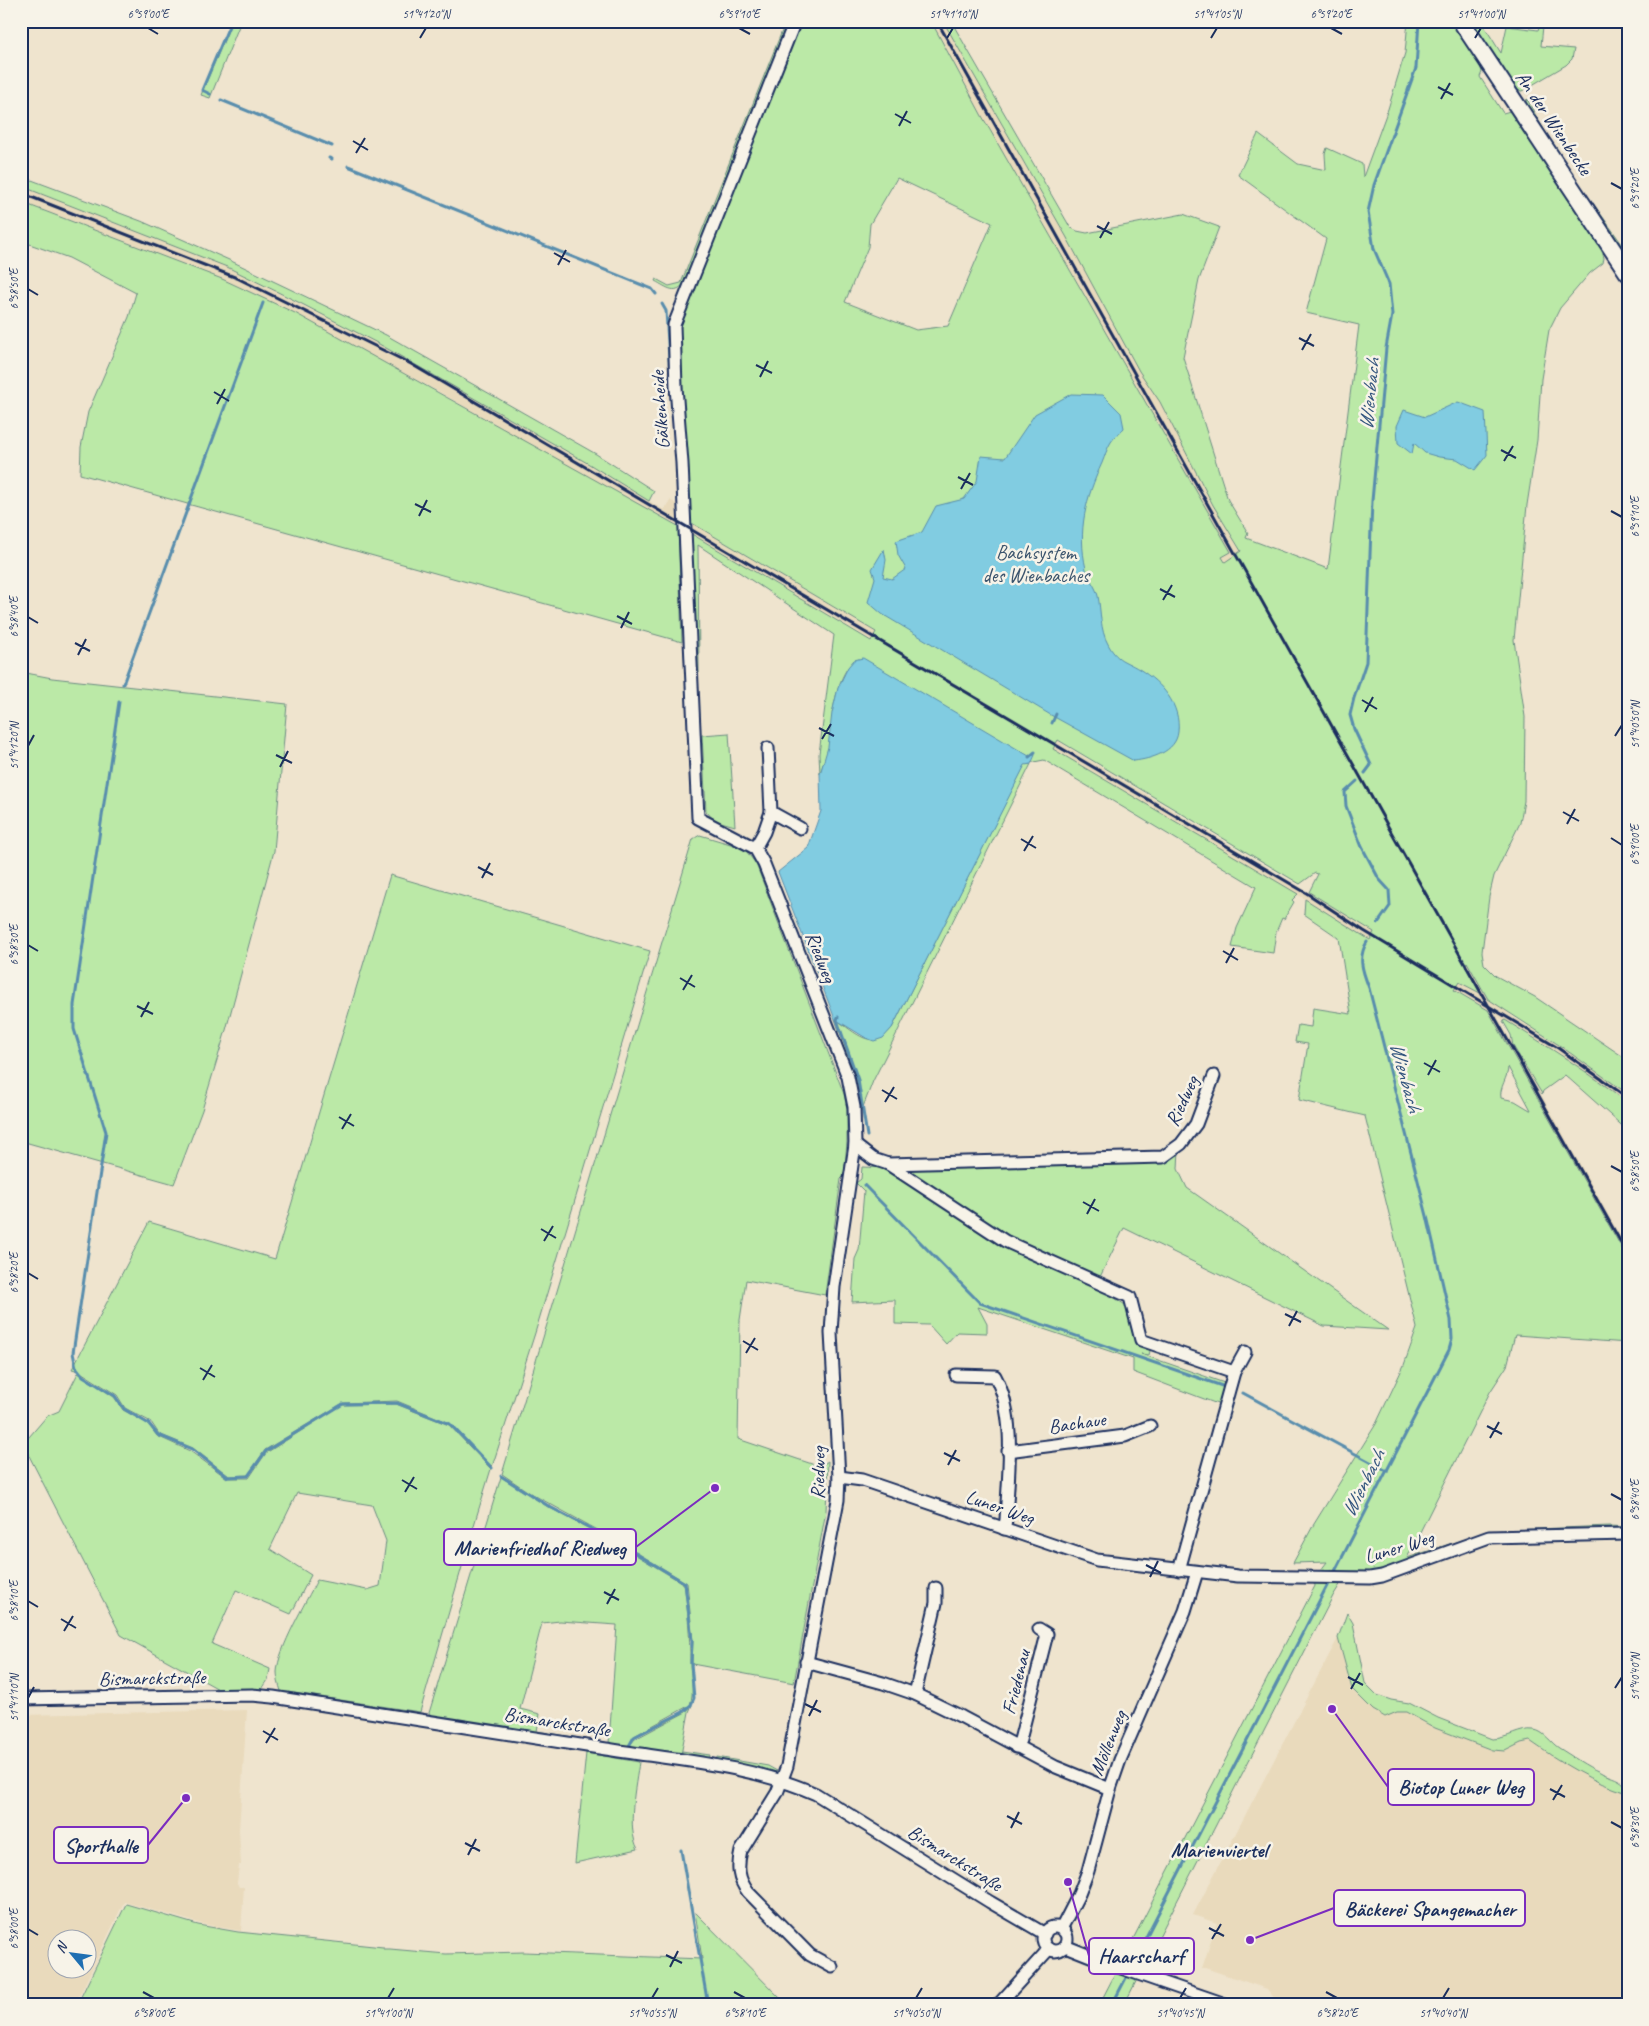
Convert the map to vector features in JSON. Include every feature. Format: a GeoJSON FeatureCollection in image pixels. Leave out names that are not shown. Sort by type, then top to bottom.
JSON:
{"type":"FeatureCollection","features":[{"type":"Feature","properties":{"kind":"street","name":"Gälkenheide"},"geometry":{"type":"LineString","coordinates":[[755,848],[698,818],[674,325],[794,21]]}},
{"type":"Feature","properties":{"kind":"street","name":"An der Wienbecke"},"geometry":{"type":"LineString","coordinates":[[1461,21],[1628,273]]}},
{"type":"Feature","properties":{"kind":"street"},"geometry":{"type":"LineString","coordinates":[[755,848],[764,832],[771,812],[768,748]]}},
{"type":"Feature","properties":{"kind":"street"},"geometry":{"type":"LineString","coordinates":[[771,812],[800,828]]}},
{"type":"Feature","properties":{"kind":"street","name":"Riedweg"},"geometry":{"type":"LineString","coordinates":[[755,848],[764,864],[848,1077],[854,1107],[855,1145],[834,1287],[831,1333],[839,1477],[838,1500],[782,1781],[777,1793],[741,1851],[738,1861],[741,1880],[748,1892],[810,1955],[832,1967]]}},
{"type":"Feature","properties":{"kind":"street","name":"Riedweg"},"geometry":{"type":"LineString","coordinates":[[888,1164],[1162,1157],[1181,1144],[1196,1124],[1214,1076]]}},
{"type":"Feature","properties":{"kind":"street","name":"Riedweg"},"geometry":{"type":"LineString","coordinates":[[855,1145],[873,1159],[888,1164],[1005,1241],[1130,1297],[1141,1340],[1234,1372]]}},
{"type":"Feature","properties":{"kind":"street","name":"Riedweg"},"geometry":{"type":"LineString","coordinates":[[853,1161],[873,1159]]}},
{"type":"Feature","properties":{"kind":"street"},"geometry":{"type":"LineString","coordinates":[[1179,1570],[1234,1372],[1245,1352]]}},
{"type":"Feature","properties":{"kind":"street"},"geometry":{"type":"LineString","coordinates":[[956,1375],[995,1376],[1003,1390],[1009,1421],[1004,1529]]}},
{"type":"Feature","properties":{"kind":"street","name":"Bachaue"},"geometry":{"type":"LineString","coordinates":[[1008,1451],[1125,1436],[1150,1426]]}},
{"type":"Feature","properties":{"kind":"street","name":"Luner Weg"},"geometry":{"type":"LineString","coordinates":[[839,1477],[862,1480],[1097,1560],[1238,1576],[1317,1578],[1382,1576],[1489,1537],[1628,1534]]}},
{"type":"Feature","properties":{"kind":"street","name":"Möllenweg"},"geometry":{"type":"LineString","coordinates":[[1061,1929],[1079,1894],[1088,1871],[1110,1788],[1120,1760],[1185,1611],[1197,1572]]}},
{"type":"Feature","properties":{"kind":"street"},"geometry":{"type":"LineString","coordinates":[[915,1694],[936,1603],[936,1588]]}},
{"type":"Feature","properties":{"kind":"street","name":"Friedenau"},"geometry":{"type":"LineString","coordinates":[[1016,1747],[1020,1740],[1047,1634],[1039,1629]]}},
{"type":"Feature","properties":{"kind":"street","name":"Friedenau"},"geometry":{"type":"LineString","coordinates":[[806,1662],[883,1683],[915,1694],[1068,1773],[1110,1788]]}},
{"type":"Feature","properties":{"kind":"street","name":"Bismarckstraße"},"geometry":{"type":"LineString","coordinates":[[21,1699],[229,1695],[274,1696],[724,1768],[782,1781],[816,1794],[842,1808],[990,1902],[1045,1934]]}},
{"type":"Feature","properties":{"kind":"street"},"geometry":{"type":"LineString","coordinates":[[1052,1928],[1061,1929],[1067,1937],[1065,1946],[1058,1951],[1049,1949],[1044,1942],[1045,1934],[1052,1928]]}},
{"type":"Feature","properties":{"kind":"street"},"geometry":{"type":"LineString","coordinates":[[1065,1946],[1223,2004]]}},
{"type":"Feature","properties":{"kind":"street"},"geometry":{"type":"LineString","coordinates":[[998,2005],[1049,1949]]}},
{"type":"Feature","properties":{"kind":"shaded area"},"geometry":{"type":"Polygon","coordinates":[[[931,21],[943,21],[1066,236],[1139,371],[1160,402],[1213,505],[1246,560],[1488,999],[1508,1010],[1507,1012],[1515,1018],[1559,1045],[1628,1094],[1628,1103],[1555,1051],[1498,1017],[1628,1250],[1628,1259],[1488,1010],[690,533],[439,392],[295,313],[222,279],[21,202],[21,186],[227,267],[379,344],[589,464],[664,510],[670,500],[680,506],[679,516],[1480,994],[1222,557],[1230,552],[982,116],[931,21]]]}},
{"type":"Feature","properties":{"kind":"shaded area"},"geometry":{"type":"Polygon","coordinates":[[[1338,1638],[1352,1690],[1373,1710],[1385,1717],[1397,1712],[1406,1712],[1435,1728],[1492,1750],[1505,1751],[1530,1741],[1597,1782],[1628,1793],[1628,1983],[1617,2005],[1292,2005],[1275,1999],[1267,1989],[1202,1968],[1217,1923],[1193,1915],[1338,1638]]]}},
{"type":"Feature","properties":{"kind":"shaded area"},"geometry":{"type":"Polygon","coordinates":[[[247,1710],[239,1830],[241,1865],[239,1865],[237,1883],[239,1887],[244,1887],[241,1931],[202,1924],[124,1902],[98,1957],[98,1928],[48,1928],[48,1978],[88,1978],[75,2005],[21,2005],[21,1715],[247,1710]]]}},
{"type":"Feature","properties":{"kind":"green space"},"geometry":{"type":"Polygon","coordinates":[[[232,21],[241,21],[210,98],[201,95],[232,21]]]}},
{"type":"Feature","properties":{"kind":"green space"},"geometry":{"type":"Polygon","coordinates":[[[786,21],[790,21],[686,281],[679,288],[668,288],[655,281],[656,279],[669,286],[681,283],[786,21]]]}},
{"type":"Feature","properties":{"kind":"green space","name":"Bachsystem des Wienbaches"},"geometry":{"type":"Polygon","coordinates":[[[799,21],[931,21],[982,116],[1231,552],[1222,557],[1225,562],[1241,551],[1213,505],[1160,402],[1139,371],[1066,236],[943,21],[951,21],[1070,227],[1087,233],[1183,214],[1219,227],[1199,280],[1183,357],[1228,500],[1248,533],[1246,538],[1328,569],[1359,325],[1306,313],[1326,239],[1238,175],[1258,134],[1298,164],[1326,170],[1325,154],[1327,148],[1362,164],[1363,177],[1388,109],[1405,53],[1408,21],[1455,21],[1483,65],[1480,66],[1482,72],[1480,77],[1503,113],[1510,111],[1507,106],[1607,255],[1602,251],[1603,263],[1590,273],[1560,308],[1549,330],[1541,379],[1537,440],[1527,505],[1514,640],[1525,717],[1524,801],[1520,823],[1494,876],[1489,897],[1482,952],[1484,964],[1496,976],[1535,997],[1628,1060],[1628,1094],[1559,1045],[1488,999],[1467,962],[1465,966],[1480,993],[1459,982],[1454,990],[1488,1010],[1628,1259],[1628,1343],[1515,1335],[1507,1366],[1490,1392],[1407,1558],[1489,1531],[1609,1526],[1628,1527],[1628,1530],[1492,1532],[1375,1574],[1346,1575],[1333,1596],[1124,2005],[1099,2005],[1315,1586],[1314,1579],[1327,1562],[1293,1563],[1314,1524],[1376,1424],[1404,1365],[1417,1328],[1365,1116],[1299,1100],[1308,1044],[1295,1042],[1298,1025],[1311,1027],[1313,1008],[1351,1014],[1339,938],[1304,914],[1305,899],[1370,940],[1374,932],[1309,892],[1318,874],[1315,873],[1300,884],[1058,740],[1053,749],[1298,894],[1292,900],[1294,902],[1284,919],[1282,918],[1276,932],[1273,953],[1232,947],[1237,928],[1256,887],[1044,760],[1029,763],[1027,764],[1031,764],[873,1081],[863,1107],[855,1075],[835,1019],[864,1038],[877,1039],[892,1028],[1024,766],[811,851],[826,798],[824,761],[820,774],[819,754],[834,635],[698,545],[699,673],[696,658],[690,533],[871,641],[876,632],[690,522],[677,325],[799,21]],[[897,178],[870,224],[868,247],[845,302],[916,330],[948,326],[992,223],[897,178]],[[859,659],[848,667],[841,681],[833,711],[859,659]],[[1508,1067],[1501,1090],[1501,1098],[1515,1101],[1531,1110],[1508,1067]]]}},
{"type":"Feature","properties":{"kind":"green space"},"geometry":{"type":"Polygon","coordinates":[[[1467,21],[1481,21],[1501,53],[1507,26],[1538,30],[1540,25],[1543,26],[1541,46],[1574,49],[1572,59],[1566,65],[1522,91],[1516,90],[1467,21]]]}},
{"type":"Feature","properties":{"kind":"green space"},"geometry":{"type":"Polygon","coordinates":[[[1527,99],[1560,155],[1623,246],[1618,245],[1524,107],[1527,99]]]}},
{"type":"Feature","properties":{"kind":"green space"},"geometry":{"type":"Polygon","coordinates":[[[21,176],[141,221],[229,260],[386,335],[596,454],[654,491],[649,501],[589,464],[379,344],[302,304],[227,267],[21,186],[21,176]]]}},
{"type":"Feature","properties":{"kind":"green space"},"geometry":{"type":"Polygon","coordinates":[[[21,202],[222,279],[295,313],[678,526],[682,642],[80,474],[81,447],[88,412],[129,317],[136,293],[69,258],[21,241],[21,202]]]}},
{"type":"Feature","properties":{"kind":"green space"},"geometry":{"type":"Polygon","coordinates":[[[21,672],[52,678],[287,704],[274,851],[226,1030],[202,1110],[174,1184],[21,1141],[21,672]]]}},
{"type":"Feature","properties":{"kind":"green space"},"geometry":{"type":"Polygon","coordinates":[[[729,733],[735,826],[714,820],[706,811],[702,735],[729,733]]]}},
{"type":"Feature","properties":{"kind":"green space"},"geometry":{"type":"Polygon","coordinates":[[[700,835],[744,848],[756,864],[844,1094],[847,1109],[844,1176],[841,1179],[825,1295],[746,1280],[740,1320],[738,1439],[815,1465],[822,1465],[828,1461],[826,1511],[794,1683],[692,1664],[693,1641],[687,1583],[616,1540],[530,1493],[502,1474],[693,839],[700,835]]]}},
{"type":"Feature","properties":{"kind":"green space"},"geometry":{"type":"Polygon","coordinates":[[[390,875],[650,951],[535,1333],[492,1467],[450,1423],[397,1401],[343,1403],[265,1450],[248,1475],[229,1476],[193,1448],[159,1434],[151,1422],[125,1408],[117,1395],[79,1371],[72,1369],[149,1222],[275,1259],[390,875]]]}},
{"type":"Feature","properties":{"kind":"green space"},"geometry":{"type":"Polygon","coordinates":[[[1505,1020],[1583,1070],[1628,1103],[1628,1131],[1565,1075],[1543,1091],[1542,1094],[1513,1046],[1511,1035],[1503,1021],[1505,1020]]]}},
{"type":"Feature","properties":{"kind":"green space"},"geometry":{"type":"Polygon","coordinates":[[[1179,1149],[1178,1169],[1187,1188],[1388,1330],[1324,1326],[1124,1228],[1098,1281],[1007,1239],[899,1168],[1164,1160],[1179,1149]]]}},
{"type":"Feature","properties":{"kind":"green space"},"geometry":{"type":"Polygon","coordinates":[[[862,1167],[888,1168],[1101,1289],[1139,1314],[1151,1347],[1149,1355],[1141,1354],[1233,1386],[1220,1405],[1133,1372],[1133,1359],[978,1307],[987,1324],[987,1333],[957,1332],[946,1344],[929,1325],[895,1324],[895,1300],[852,1302],[855,1259],[859,1250],[864,1191],[856,1183],[861,1179],[862,1167]]]}},
{"type":"Feature","properties":{"kind":"green space"},"geometry":{"type":"Polygon","coordinates":[[[78,1373],[114,1397],[123,1410],[148,1424],[157,1436],[190,1451],[227,1478],[249,1478],[266,1453],[342,1405],[396,1404],[449,1425],[491,1469],[420,1712],[281,1691],[278,1682],[277,1672],[282,1651],[317,1580],[367,1590],[380,1586],[386,1541],[372,1505],[297,1493],[270,1549],[311,1575],[291,1614],[236,1590],[212,1644],[270,1669],[268,1680],[262,1689],[222,1691],[121,1635],[23,1444],[47,1416],[59,1411],[78,1373]]]}},
{"type":"Feature","properties":{"kind":"green space"},"geometry":{"type":"Polygon","coordinates":[[[501,1477],[548,1507],[623,1547],[684,1584],[690,1643],[692,1689],[690,1705],[634,1736],[629,1746],[635,1739],[686,1712],[692,1705],[681,1755],[682,1751],[710,1755],[709,1760],[430,1716],[429,1713],[501,1477]],[[560,1621],[542,1623],[520,1709],[540,1714],[537,1731],[609,1743],[617,1625],[560,1621]]]}},
{"type":"Feature","properties":{"kind":"green space"},"geometry":{"type":"Polygon","coordinates":[[[1347,1613],[1353,1623],[1365,1683],[1377,1695],[1409,1703],[1438,1718],[1492,1739],[1529,1730],[1538,1731],[1559,1748],[1584,1764],[1624,1784],[1628,1783],[1628,1793],[1602,1784],[1577,1771],[1530,1741],[1505,1751],[1492,1750],[1435,1728],[1406,1712],[1397,1712],[1385,1717],[1373,1710],[1352,1689],[1338,1638],[1347,1613]]]}},
{"type":"Feature","properties":{"kind":"green space"},"geometry":{"type":"Polygon","coordinates":[[[586,1753],[639,1762],[632,1818],[634,1840],[638,1849],[575,1863],[586,1753]]]}},
{"type":"Feature","properties":{"kind":"green space"},"geometry":{"type":"Polygon","coordinates":[[[717,1757],[768,1766],[777,1771],[774,1773],[716,1763],[717,1757]]]}},
{"type":"Feature","properties":{"kind":"green space"},"geometry":{"type":"Polygon","coordinates":[[[126,1904],[198,1925],[238,1932],[383,1947],[383,1949],[446,1954],[524,1952],[702,1959],[695,1912],[787,2005],[77,2005],[90,1978],[98,1978],[98,1962],[126,1904]]]}},
{"type":"Feature","properties":{"kind":"water"},"geometry":{"type":"Polygon","coordinates":[[[1071,394],[1103,395],[1121,413],[1124,428],[1110,444],[1091,489],[1085,514],[1082,541],[1086,569],[1097,592],[1102,627],[1105,639],[1111,650],[1125,662],[1139,669],[1155,681],[1168,696],[1176,713],[1178,732],[1173,745],[1162,753],[1141,760],[1134,761],[1049,714],[882,614],[868,602],[875,578],[872,569],[884,549],[886,560],[883,577],[892,579],[906,569],[898,555],[896,541],[922,532],[936,506],[964,499],[977,481],[981,456],[1005,458],[1035,414],[1071,394]]]}},
{"type":"Feature","properties":{"kind":"water"},"geometry":{"type":"Polygon","coordinates":[[[1458,402],[1485,412],[1487,455],[1475,470],[1457,459],[1425,453],[1414,443],[1412,454],[1398,443],[1397,426],[1404,410],[1425,417],[1458,402]]]}},
{"type":"Feature","properties":{"kind":"water"},"geometry":{"type":"Polygon","coordinates":[[[863,658],[1029,756],[1035,755],[1031,764],[1025,765],[892,1028],[883,1038],[874,1041],[835,1019],[778,872],[808,848],[821,811],[820,774],[828,747],[832,713],[838,688],[848,667],[854,660],[863,658]]]}},
{"type":"Feature","properties":{"kind":"waterway"},"geometry":{"type":"LineString","coordinates":[[210,94],[202,90],[231,21]]}},
{"type":"Feature","properties":{"kind":"waterway","name":"Wienbach"},"geometry":{"type":"LineString","coordinates":[[1365,773],[1371,765],[1354,729],[1350,715],[1366,662],[1372,501],[1386,348],[1392,315],[1389,284],[1374,249],[1368,212],[1374,185],[1416,68],[1419,21]]}},
{"type":"Feature","properties":{"kind":"waterway"},"geometry":{"type":"LineString","coordinates":[[221,100],[332,146]]}},
{"type":"Feature","properties":{"kind":"waterway"},"geometry":{"type":"LineString","coordinates":[[348,166],[652,289],[656,294]]}},
{"type":"Feature","properties":{"kind":"waterway"},"geometry":{"type":"LineString","coordinates":[[123,684],[263,303]]}},
{"type":"Feature","properties":{"kind":"waterway"},"geometry":{"type":"LineString","coordinates":[[662,304],[666,311],[670,375]]}},
{"type":"Feature","properties":{"kind":"waterway"},"geometry":{"type":"LineString","coordinates":[[119,702],[74,1005],[74,1029],[106,1132],[73,1353],[76,1367],[83,1376],[115,1396],[124,1409],[149,1424],[158,1435],[192,1449],[228,1477],[248,1476],[266,1451],[343,1404],[397,1403],[450,1424],[492,1468]]}},
{"type":"Feature","properties":{"kind":"waterway"},"geometry":{"type":"LineString","coordinates":[[1052,723],[1056,714]]}},
{"type":"Feature","properties":{"kind":"waterway"},"geometry":{"type":"LineString","coordinates":[[1029,757],[1035,752]]}},
{"type":"Feature","properties":{"kind":"waterway","name":"Wienbach"},"geometry":{"type":"LineString","coordinates":[[1357,781],[1345,792],[1346,806],[1362,847],[1379,879],[1389,890],[1390,906],[1378,923]]}},
{"type":"Feature","properties":{"kind":"waterway","name":"Wienbach"},"geometry":{"type":"LineString","coordinates":[[1333,1575],[1449,1350],[1452,1339],[1451,1320],[1427,1216],[1369,988],[1363,971],[1362,954],[1367,942]]}},
{"type":"Feature","properties":{"kind":"waterway"},"geometry":{"type":"LineString","coordinates":[[838,1017],[837,1020],[858,1080],[867,1136]]}},
{"type":"Feature","properties":{"kind":"waterway"},"geometry":{"type":"LineString","coordinates":[[864,1185],[980,1303],[1225,1387]]}},
{"type":"Feature","properties":{"kind":"waterway"},"geometry":{"type":"LineString","coordinates":[[1243,1393],[1387,1471]]}},
{"type":"Feature","properties":{"kind":"waterway"},"geometry":{"type":"LineString","coordinates":[[501,1476],[550,1507],[615,1541],[685,1583],[692,1641],[691,1663],[694,1698],[691,1705],[683,1712],[634,1737],[629,1746]]}},
{"type":"Feature","properties":{"kind":"waterway","name":"Wienbach"},"geometry":{"type":"LineString","coordinates":[[1130,1968],[1330,1580]]}},
{"type":"Feature","properties":{"kind":"waterway"},"geometry":{"type":"LineString","coordinates":[[681,1850],[708,2005]]}},
{"type":"Feature","properties":{"kind":"waterway","name":"Wienbach"},"geometry":{"type":"LineString","coordinates":[[1112,2005],[1128,1974]]}},
{"type":"Feature","properties":{"kind":"railway"},"geometry":{"type":"LineString","coordinates":[[937,21],[1628,1255]]}},
{"type":"Feature","properties":{"kind":"railway"},"geometry":{"type":"LineString","coordinates":[[21,193],[237,278],[411,364],[1308,894],[1364,931],[1558,1048],[1628,1098]]}},
{"type":"Feature","properties":{"kind":"place","name":"Marienfriedhof Riedweg"},"geometry":{"type":"Point","coordinates":[715,1488]}},
{"type":"Feature","properties":{"kind":"place","name":"Biotop Luner Weg"},"geometry":{"type":"Point","coordinates":[1332,1709]}},
{"type":"Feature","properties":{"kind":"place","name":"Sporthalle"},"geometry":{"type":"Point","coordinates":[186,1798]}},
{"type":"Feature","properties":{"kind":"place","name":"Haarscharf"},"geometry":{"type":"Point","coordinates":[1068,1882]}},
{"type":"Feature","properties":{"kind":"place","name":"Bäckerei Spangemacher"},"geometry":{"type":"Point","coordinates":[1250,1940]}},
{"type":"Feature","properties":{"kind":"district","name":"Marienviertel"},"geometry":{"type":"Point","coordinates":[1219,1850]}}]}
